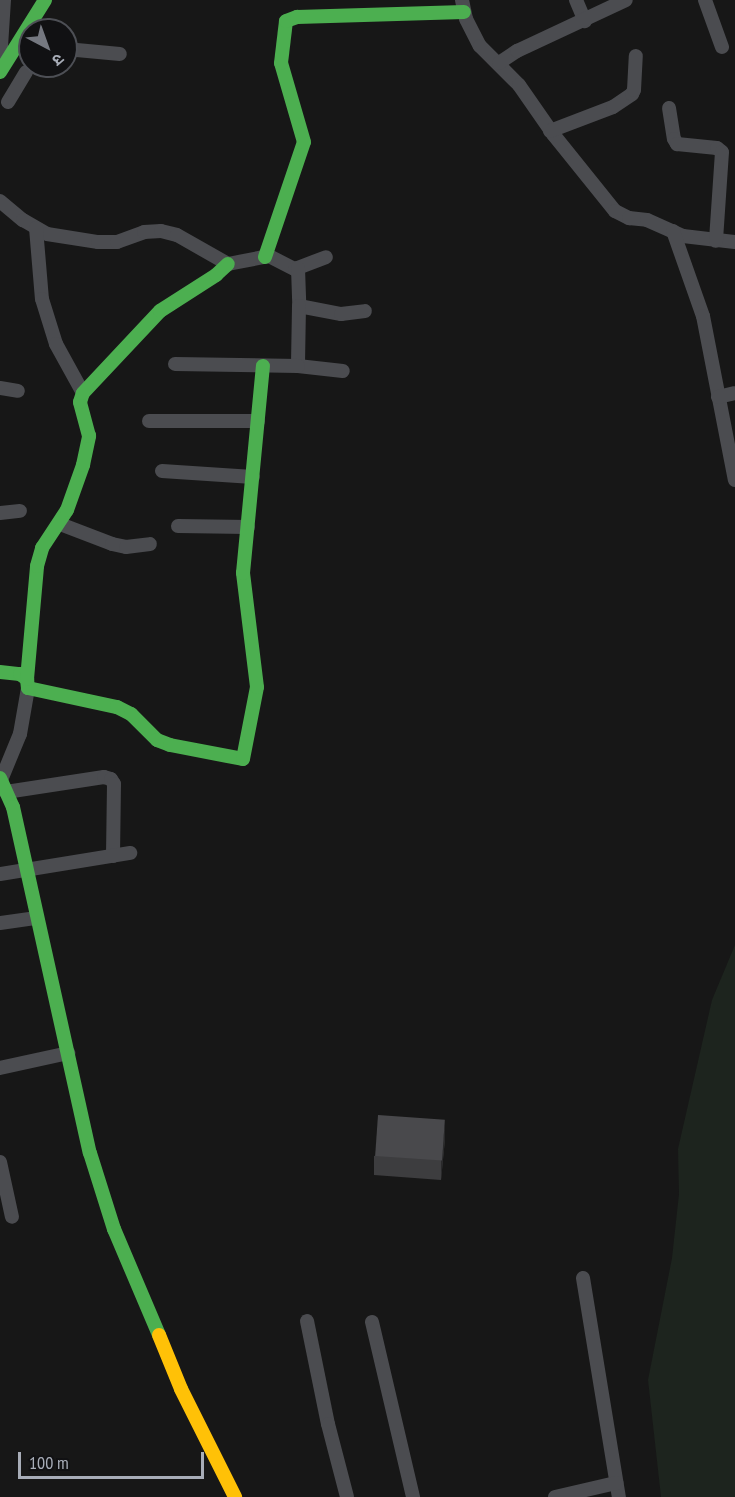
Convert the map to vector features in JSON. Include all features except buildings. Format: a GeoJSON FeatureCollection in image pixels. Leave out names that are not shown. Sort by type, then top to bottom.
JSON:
{"type":"FeatureCollection","features":[{"type":"Feature","properties":{"kind":"street"},"geometry":{"type":"LineString","coordinates":[[4,0],[0,63],[4,67],[45,0]]}},
{"type":"Feature","properties":{"kind":"street"},"geometry":{"type":"LineString","coordinates":[[576,0],[585,21]]}},
{"type":"Feature","properties":{"kind":"street"},"geometry":{"type":"LineString","coordinates":[[499,63],[517,51],[626,0]]}},
{"type":"Feature","properties":{"kind":"street"},"geometry":{"type":"LineString","coordinates":[[705,0],[722,47]]}},
{"type":"Feature","properties":{"kind":"street"},"geometry":{"type":"LineString","coordinates":[[265,257],[304,142],[281,63],[286,21],[297,17],[463,6],[480,46],[499,63],[615,212],[629,218],[647,220],[683,236],[735,242]]}},
{"type":"Feature","properties":{"kind":"street"},"geometry":{"type":"LineString","coordinates":[[78,50],[120,54]]}},
{"type":"Feature","properties":{"kind":"street"},"geometry":{"type":"LineString","coordinates":[[550,131],[613,107],[632,94],[636,56]]}},
{"type":"Feature","properties":{"kind":"street"},"geometry":{"type":"LineString","coordinates":[[8,102],[23,78]]}},
{"type":"Feature","properties":{"kind":"street"},"geometry":{"type":"LineString","coordinates":[[669,108],[674,140],[677,144],[717,148],[722,152],[716,241]]}},
{"type":"Feature","properties":{"kind":"street"},"geometry":{"type":"LineString","coordinates":[[0,201],[47,234],[98,242],[117,242],[144,232],[160,231],[177,235],[228,264]]}},
{"type":"Feature","properties":{"kind":"street"},"geometry":{"type":"LineString","coordinates":[[36,228],[42,299],[56,344],[83,393]]}},
{"type":"Feature","properties":{"kind":"street"},"geometry":{"type":"LineString","coordinates":[[673,231],[704,316],[735,480]]}},
{"type":"Feature","properties":{"kind":"street"},"geometry":{"type":"LineString","coordinates":[[235,1497],[176,1380],[114,1229],[90,1153],[13,807],[2,783],[20,734],[27,683],[37,566],[42,548],[60,524],[83,465],[89,436],[80,402],[83,393],[160,311],[216,275],[228,264],[265,257],[280,259],[298,268],[326,257]]}},
{"type":"Feature","properties":{"kind":"street"},"geometry":{"type":"LineString","coordinates":[[298,268],[298,366]]}},
{"type":"Feature","properties":{"kind":"street"},"geometry":{"type":"LineString","coordinates":[[299,306],[341,314],[365,311]]}},
{"type":"Feature","properties":{"kind":"street"},"geometry":{"type":"LineString","coordinates":[[175,364],[298,366],[343,371]]}},
{"type":"Feature","properties":{"kind":"street"},"geometry":{"type":"LineString","coordinates":[[0,672],[20,674],[27,683],[117,707],[131,714],[157,740],[243,759],[258,687],[243,573],[263,366]]}},
{"type":"Feature","properties":{"kind":"street"},"geometry":{"type":"LineString","coordinates":[[0,388],[18,391]]}},
{"type":"Feature","properties":{"kind":"street"},"geometry":{"type":"LineString","coordinates":[[718,397],[735,393]]}},
{"type":"Feature","properties":{"kind":"street"},"geometry":{"type":"LineString","coordinates":[[149,421],[258,421]]}},
{"type":"Feature","properties":{"kind":"street"},"geometry":{"type":"LineString","coordinates":[[162,471],[253,477]]}},
{"type":"Feature","properties":{"kind":"street"},"geometry":{"type":"LineString","coordinates":[[0,513],[20,511]]}},
{"type":"Feature","properties":{"kind":"street"},"geometry":{"type":"LineString","coordinates":[[60,524],[112,544],[126,547],[150,544]]}},
{"type":"Feature","properties":{"kind":"street"},"geometry":{"type":"LineString","coordinates":[[178,526],[248,527]]}},
{"type":"Feature","properties":{"kind":"street"},"geometry":{"type":"LineString","coordinates":[[2,783],[104,777],[111,779],[114,784],[113,856]]}},
{"type":"Feature","properties":{"kind":"street"},"geometry":{"type":"LineString","coordinates":[[0,874],[130,853]]}},
{"type":"Feature","properties":{"kind":"street"},"geometry":{"type":"LineString","coordinates":[[0,923],[37,918]]}},
{"type":"Feature","properties":{"kind":"street"},"geometry":{"type":"LineString","coordinates":[[0,1068],[68,1053]]}},
{"type":"Feature","properties":{"kind":"street"},"geometry":{"type":"LineString","coordinates":[[0,1162],[12,1217]]}},
{"type":"Feature","properties":{"kind":"street"},"geometry":{"type":"LineString","coordinates":[[555,1497],[617,1490],[582,1278]]}},
{"type":"Feature","properties":{"kind":"street"},"geometry":{"type":"LineString","coordinates":[[307,1321],[328,1424],[347,1497]]}},
{"type":"Feature","properties":{"kind":"street"},"geometry":{"type":"LineString","coordinates":[[372,1322],[413,1497]]}},
{"type":"Feature","properties":{"kind":"shaded area"},"geometry":{"type":"Polygon","coordinates":[[[735,945],[735,1497],[661,1497],[648,1380],[672,1258],[679,1194],[678,1149],[712,1000],[735,945]]]}},
{"type":"Feature","properties":{"kind":"traffic: fast"},"geometry":{"type":"LineString","coordinates":[[0,72],[45,0]]}},
{"type":"Feature","properties":{"kind":"traffic: fast"},"geometry":{"type":"LineString","coordinates":[[265,257],[304,142],[281,63],[286,21],[297,17],[464,12]]}},
{"type":"Feature","properties":{"kind":"traffic: fast"},"geometry":{"type":"LineString","coordinates":[[27,679],[37,566],[42,548],[67,510],[83,465],[89,436],[80,402],[83,393],[160,311],[216,275],[228,264]]}},
{"type":"Feature","properties":{"kind":"traffic: fast"},"geometry":{"type":"LineString","coordinates":[[0,672],[20,674],[27,679],[28,688],[117,707],[131,714],[157,740],[170,745],[243,759],[257,687],[243,573],[263,366]]}},
{"type":"Feature","properties":{"kind":"traffic: fast"},"geometry":{"type":"LineString","coordinates":[[0,778],[13,807],[90,1153],[114,1229],[159,1335]]}},
{"type":"Feature","properties":{"kind":"traffic: slow"},"geometry":{"type":"LineString","coordinates":[[159,1335],[181,1389],[235,1497]]}}]}
